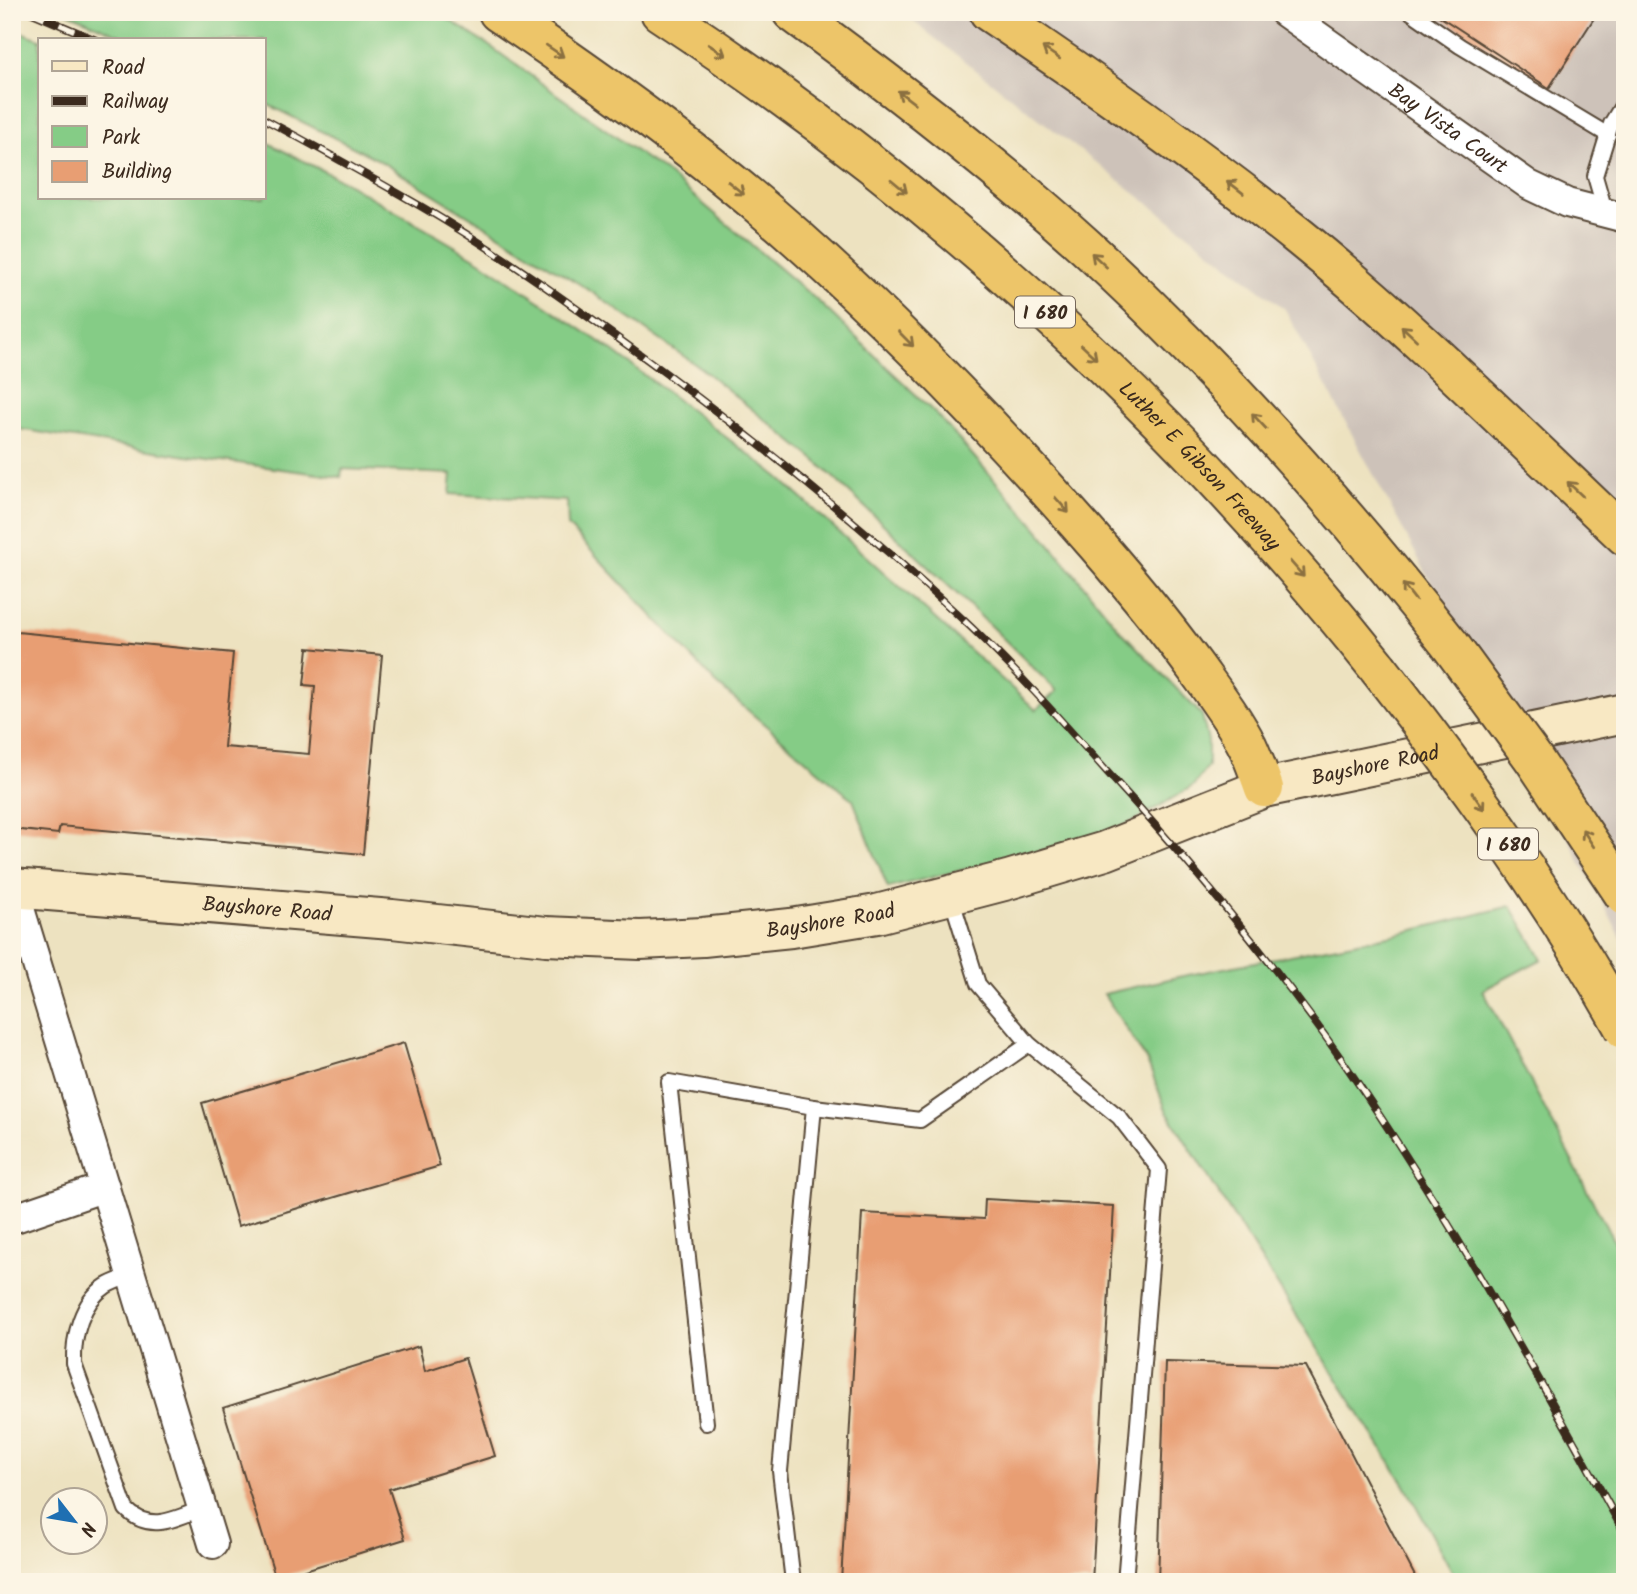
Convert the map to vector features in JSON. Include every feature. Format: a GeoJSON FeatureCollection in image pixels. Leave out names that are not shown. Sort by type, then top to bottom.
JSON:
{"type":"FeatureCollection","features":[{"type":"Feature","properties":{"kind":"highway"},"geometry":{"type":"LineString","coordinates":[[498,12],[571,61],[699,158],[796,237],[940,373],[1000,435],[1179,644],[1219,699],[1248,747],[1264,788]]}},
{"type":"Feature","properties":{"kind":"highway","name":"Luther E Gibson Freeway"},"geometry":{"type":"LineString","coordinates":[[660,12],[743,67],[881,170],[1037,305],[1144,404],[1197,458],[1299,572],[1450,761],[1582,957],[1625,1030]]}},
{"type":"Feature","properties":{"kind":"highway"},"geometry":{"type":"LineString","coordinates":[[792,12],[902,94],[1086,247],[1298,462],[1396,576],[1451,646],[1533,758],[1625,895]]}},
{"type":"Feature","properties":{"kind":"highway"},"geometry":{"type":"LineString","coordinates":[[989,12],[1172,137],[1299,237],[1404,329],[1625,536]]}},
{"type":"Feature","properties":{"kind":"street","name":"Bay Vista Court"},"geometry":{"type":"LineString","coordinates":[[1284,12],[1529,185],[1567,203],[1615,216]]}},
{"type":"Feature","properties":{"kind":"street","name":"Bayshore Road"},"geometry":{"type":"LineString","coordinates":[[13,888],[378,918],[546,936],[640,940],[791,928],[877,914],[1105,851],[1264,788],[1625,713]]}},
{"type":"Feature","properties":{"kind":"street"},"geometry":{"type":"LineString","coordinates":[[13,888],[214,1544]]}},
{"type":"Feature","properties":{"kind":"street"},"geometry":{"type":"LineString","coordinates":[[12,1219],[105,1187]]}},
{"type":"Feature","properties":{"kind":"lane"},"geometry":{"type":"LineString","coordinates":[[1411,12],[1460,46],[1615,127]]}},
{"type":"Feature","properties":{"kind":"lane"},"geometry":{"type":"LineString","coordinates":[[1615,216],[1595,176],[1625,101]]}},
{"type":"Feature","properties":{"kind":"lane"},"geometry":{"type":"LineString","coordinates":[[950,895],[978,984],[1029,1044],[1119,1117],[1159,1169],[1125,1582]]}},
{"type":"Feature","properties":{"kind":"lane"},"geometry":{"type":"LineString","coordinates":[[706,1423],[669,1082],[814,1107],[920,1120],[1029,1044]]}},
{"type":"Feature","properties":{"kind":"lane"},"geometry":{"type":"LineString","coordinates":[[793,1582],[780,1471],[814,1107]]}},
{"type":"Feature","properties":{"kind":"lane"},"geometry":{"type":"LineString","coordinates":[[132,1275],[103,1288],[86,1308],[77,1330],[74,1364],[126,1509],[140,1521],[161,1523],[202,1507]]}},
{"type":"Feature","properties":{"kind":"shaded area"},"geometry":{"type":"Polygon","coordinates":[[[901,12],[1625,12],[1625,945],[1285,309],[901,12]]]}},
{"type":"Feature","properties":{"kind":"green space"},"geometry":{"type":"Polygon","coordinates":[[[66,12],[437,12],[494,49],[669,175],[819,302],[938,416],[1037,528],[1119,629],[1202,715],[1208,741],[1208,766],[1193,786],[1136,820],[1094,838],[888,888],[853,800],[716,683],[568,526],[567,501],[450,494],[452,474],[342,469],[341,477],[12,428],[12,29],[38,38],[38,200],[266,200],[266,142],[343,181],[480,261],[613,351],[777,476],[1036,710],[1057,691],[815,460],[702,369],[586,288],[375,158],[266,104],[266,38],[125,38],[66,12]]]}},
{"type":"Feature","properties":{"kind":"green space"},"geometry":{"type":"Polygon","coordinates":[[[1511,906],[1542,959],[1483,990],[1625,1263],[1625,1582],[1458,1582],[1403,1482],[1167,1112],[1147,1061],[1104,994],[1394,935],[1511,906]]]}},
{"type":"Feature","properties":{"kind":"building"},"geometry":{"type":"Polygon","coordinates":[[[1433,12],[1598,12],[1549,88],[1433,12]]]}},
{"type":"Feature","properties":{"kind":"building"},"geometry":{"type":"Polygon","coordinates":[[[17,632],[233,653],[224,747],[309,754],[315,686],[304,685],[308,648],[382,655],[363,854],[60,826],[58,834],[12,829],[12,682],[17,632]]]}},
{"type":"Feature","properties":{"kind":"building"},"geometry":{"type":"Polygon","coordinates":[[[404,1043],[440,1166],[238,1226],[202,1103],[404,1043]]]}},
{"type":"Feature","properties":{"kind":"building"},"geometry":{"type":"Polygon","coordinates":[[[985,1199],[1114,1206],[1092,1582],[841,1582],[862,1213],[984,1219],[985,1199]]]}},
{"type":"Feature","properties":{"kind":"building"},"geometry":{"type":"Polygon","coordinates":[[[419,1346],[425,1371],[465,1358],[495,1456],[389,1489],[405,1539],[276,1579],[223,1408],[419,1346]]]}},
{"type":"Feature","properties":{"kind":"building"},"geometry":{"type":"Polygon","coordinates":[[[1165,1362],[1306,1366],[1418,1582],[1158,1582],[1165,1362]]]}},
{"type":"Feature","properties":{"kind":"railway"},"geometry":{"type":"LineString","coordinates":[[30,12],[91,38]]}},
{"type":"Feature","properties":{"kind":"railway"},"geometry":{"type":"LineString","coordinates":[[266,120],[449,223],[528,274],[630,347],[756,442],[837,509],[956,613],[1015,671],[1193,869],[1274,968],[1325,1036],[1445,1218],[1519,1343],[1625,1534]]}}]}
